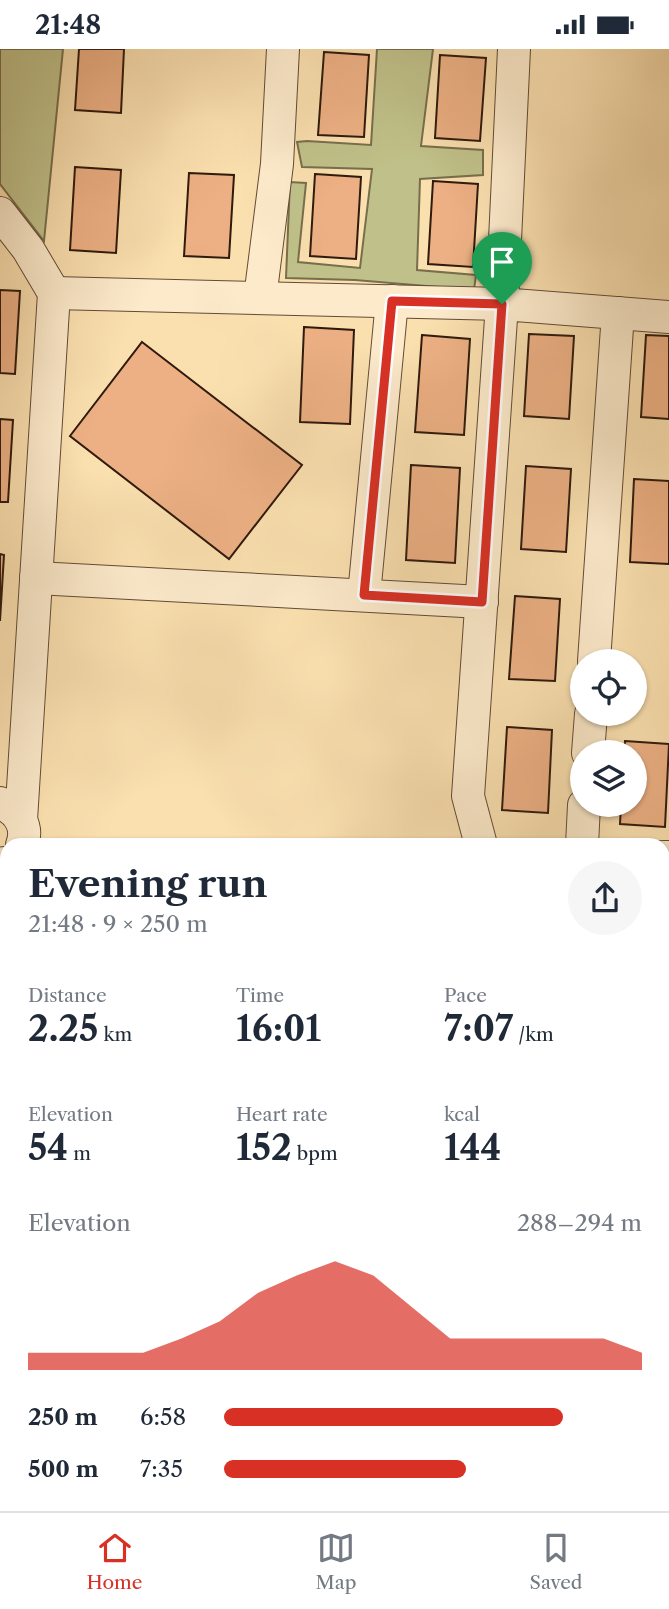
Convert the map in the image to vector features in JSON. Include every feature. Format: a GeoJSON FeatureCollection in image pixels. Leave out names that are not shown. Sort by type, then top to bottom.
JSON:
{"type":"FeatureCollection","features":[{"type":"Feature","properties":{"kind":"lane"},"geometry":{"type":"LineString","coordinates":[[260,298],[277,164],[283,49]]}},
{"type":"Feature","properties":{"kind":"lane"},"geometry":{"type":"LineString","coordinates":[[466,838],[502,304],[514,49]]}},
{"type":"Feature","properties":{"kind":"lane"},"geometry":{"type":"LineString","coordinates":[[0,213],[28,249],[54,293],[36,577],[10,838]]}},
{"type":"Feature","properties":{"kind":"lane"},"geometry":{"type":"LineString","coordinates":[[54,293],[502,304],[669,317]]}},
{"type":"Feature","properties":{"kind":"lane"},"geometry":{"type":"LineString","coordinates":[[364,595],[392,301]]}},
{"type":"Feature","properties":{"kind":"lane"},"geometry":{"type":"LineString","coordinates":[[595,649],[618,313]]}},
{"type":"Feature","properties":{"kind":"lane"},"geometry":{"type":"LineString","coordinates":[[36,577],[482,602]]}},
{"type":"Feature","properties":{"kind":"lane"},"geometry":{"type":"LineString","coordinates":[[469,795],[479,838]]}},
{"type":"Feature","properties":{"kind":"lane"},"geometry":{"type":"LineString","coordinates":[[582,838],[583,817]]}},
{"type":"Feature","properties":{"kind":"green space"},"geometry":{"type":"Polygon","coordinates":[[[0,49],[63,49],[44,241],[0,184],[0,49]]]}},
{"type":"Feature","properties":{"kind":"green space"},"geometry":{"type":"Polygon","coordinates":[[[377,49],[433,49],[421,146],[483,150],[483,175],[420,179],[417,270],[476,275],[474,290],[355,280],[286,278],[290,182],[306,183],[298,262],[360,268],[372,169],[302,167],[297,142],[371,145],[377,49]]]}},
{"type":"Feature","properties":{"kind":"building"},"geometry":{"type":"Polygon","coordinates":[[[79,49],[124,49],[121,113],[75,110],[79,49]]]}},
{"type":"Feature","properties":{"kind":"building"},"geometry":{"type":"Polygon","coordinates":[[[324,52],[369,55],[364,137],[318,135],[324,52]]]}},
{"type":"Feature","properties":{"kind":"building"},"geometry":{"type":"Polygon","coordinates":[[[440,55],[486,58],[480,141],[435,138],[440,55]]]}},
{"type":"Feature","properties":{"kind":"building"},"geometry":{"type":"Polygon","coordinates":[[[75,167],[121,170],[116,253],[70,250],[75,167]]]}},
{"type":"Feature","properties":{"kind":"building"},"geometry":{"type":"Polygon","coordinates":[[[189,173],[234,175],[229,258],[184,256],[189,173]]]}},
{"type":"Feature","properties":{"kind":"building"},"geometry":{"type":"Polygon","coordinates":[[[315,174],[361,177],[356,259],[310,256],[315,174]]]}},
{"type":"Feature","properties":{"kind":"building"},"geometry":{"type":"Polygon","coordinates":[[[433,181],[478,184],[473,267],[428,264],[433,181]]]}},
{"type":"Feature","properties":{"kind":"building"},"geometry":{"type":"Polygon","coordinates":[[[0,290],[20,291],[15,374],[0,373],[0,290]]]}},
{"type":"Feature","properties":{"kind":"building"},"geometry":{"type":"Polygon","coordinates":[[[304,327],[354,330],[350,424],[300,422],[304,327]]]}},
{"type":"Feature","properties":{"kind":"building"},"geometry":{"type":"Polygon","coordinates":[[[529,334],[574,336],[569,419],[524,416],[529,334]]]}},
{"type":"Feature","properties":{"kind":"building"},"geometry":{"type":"Polygon","coordinates":[[[422,335],[470,339],[464,435],[415,432],[422,335]]]}},
{"type":"Feature","properties":{"kind":"building"},"geometry":{"type":"Polygon","coordinates":[[[646,335],[669,336],[669,419],[641,417],[646,335]]]}},
{"type":"Feature","properties":{"kind":"building"},"geometry":{"type":"Polygon","coordinates":[[[142,342],[302,465],[229,559],[70,436],[142,342]]]}},
{"type":"Feature","properties":{"kind":"building"},"geometry":{"type":"Polygon","coordinates":[[[0,419],[13,420],[8,502],[0,502],[0,419]]]}},
{"type":"Feature","properties":{"kind":"building"},"geometry":{"type":"Polygon","coordinates":[[[411,465],[460,468],[455,563],[406,560],[411,465]]]}},
{"type":"Feature","properties":{"kind":"building"},"geometry":{"type":"Polygon","coordinates":[[[526,466],[571,469],[566,552],[521,549],[526,466]]]}},
{"type":"Feature","properties":{"kind":"building"},"geometry":{"type":"Polygon","coordinates":[[[634,479],[669,481],[669,564],[630,562],[634,479]]]}},
{"type":"Feature","properties":{"kind":"building"},"geometry":{"type":"Polygon","coordinates":[[[0,554],[4,555],[0,621],[0,554]]]}},
{"type":"Feature","properties":{"kind":"building"},"geometry":{"type":"Polygon","coordinates":[[[515,596],[560,599],[555,681],[509,679],[515,596]]]}},
{"type":"Feature","properties":{"kind":"building"},"geometry":{"type":"Polygon","coordinates":[[[507,727],[552,730],[548,813],[502,810],[507,727]]]}},
{"type":"Feature","properties":{"kind":"building"},"geometry":{"type":"Polygon","coordinates":[[[647,742],[669,744],[665,827],[620,824],[620,817],[647,817],[647,742]]]}},
{"type":"Feature","properties":{"kind":"route"},"geometry":{"type":"LineString","coordinates":[[392,301],[502,304],[482,602],[364,595],[392,301]]}}]}
